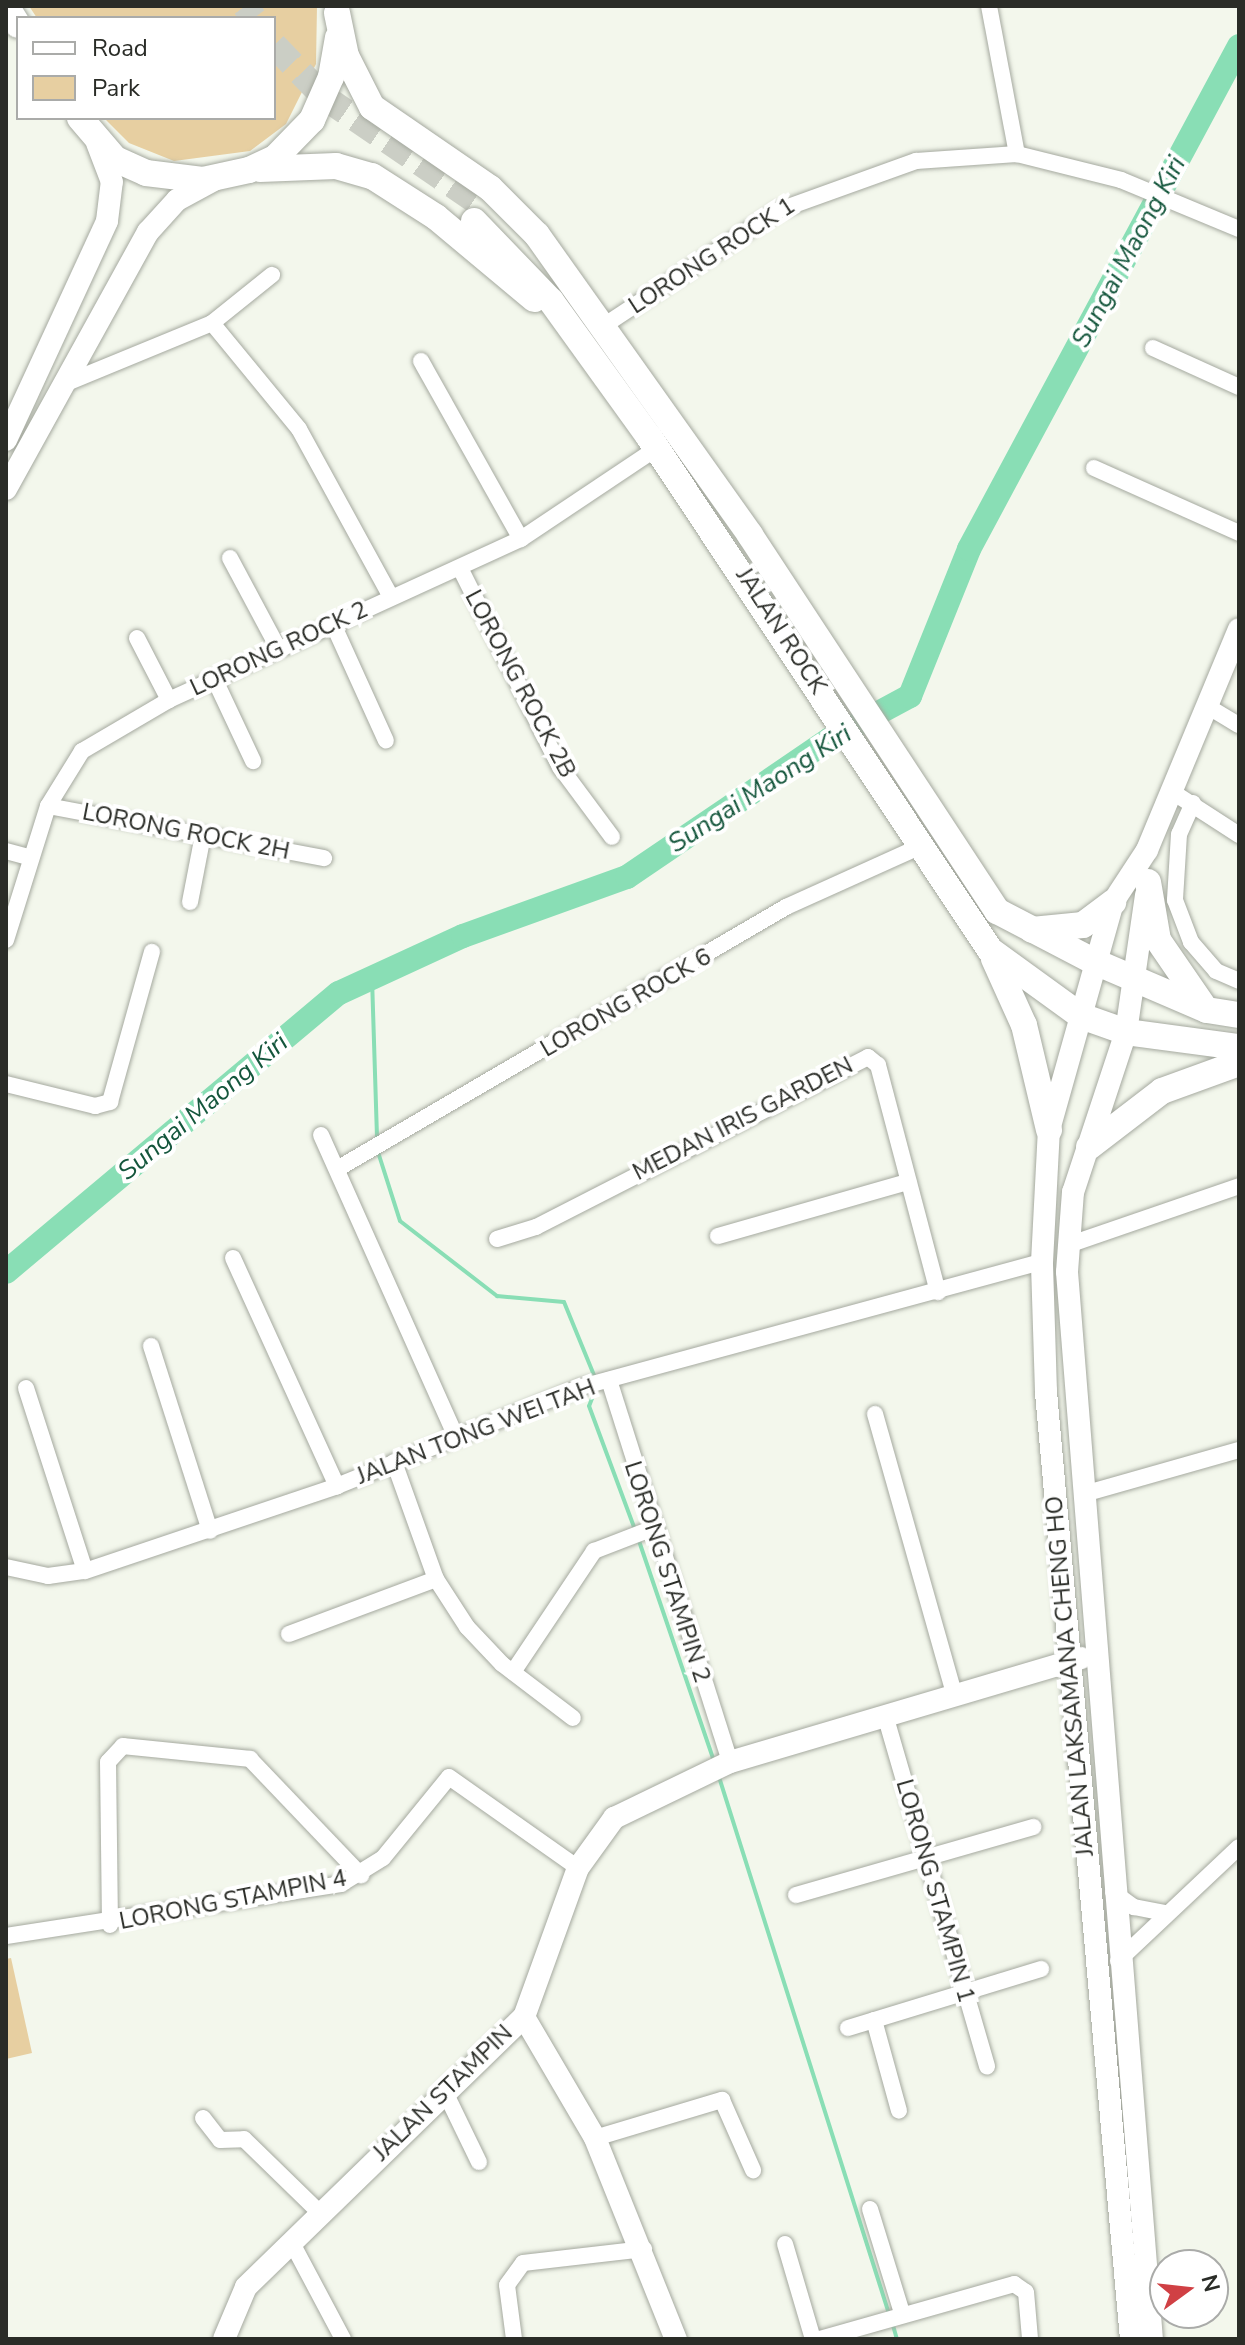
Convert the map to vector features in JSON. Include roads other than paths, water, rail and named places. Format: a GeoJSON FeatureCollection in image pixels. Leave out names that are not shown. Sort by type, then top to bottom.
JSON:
{"type":"FeatureCollection","features":[{"type":"Feature","properties":{"kind":"main road"},"geometry":{"type":"LineString","coordinates":[[6,489],[57,388],[148,232],[177,200],[221,177],[249,170],[275,158],[312,120],[335,63],[336,9]]}},
{"type":"Feature","properties":{"kind":"main road","name":"JALAN ROCK"},"geometry":{"type":"LineString","coordinates":[[336,9],[346,56],[372,107],[510,205],[602,327],[860,699],[973,879],[997,911],[1024,930],[1207,1010],[1239,1015]]}},
{"type":"Feature","properties":{"kind":"main road"},"geometry":{"type":"LineString","coordinates":[[6,440],[29,395],[113,201],[96,140],[81,120]]}},
{"type":"Feature","properties":{"kind":"main road"},"geometry":{"type":"LineString","coordinates":[[96,140],[146,173],[221,177]]}},
{"type":"Feature","properties":{"kind":"main road"},"geometry":{"type":"LineString","coordinates":[[249,170],[336,166],[372,176],[436,217],[565,323]]}},
{"type":"Feature","properties":{"kind":"main road","name":"JALAN ROCK"},"geometry":{"type":"LineString","coordinates":[[602,327],[479,214],[516,258],[657,448],[990,950],[1081,1016],[1126,1032],[1239,1047]]}},
{"type":"Feature","properties":{"kind":"main road"},"geometry":{"type":"LineString","coordinates":[[1147,850],[1239,629]]}},
{"type":"Feature","properties":{"kind":"main road","name":"JALAN LAKSAMANA CHENG HO"},"geometry":{"type":"LineString","coordinates":[[1147,850],[1148,882],[1126,1032],[1073,1192],[1068,1245],[1117,1962],[1152,2339]]}},
{"type":"Feature","properties":{"kind":"main road","name":"JALAN LAKSAMANA CHENG HO"},"geometry":{"type":"LineString","coordinates":[[1131,2339],[1069,1662],[1042,1262],[1049,1130],[1093,961],[1113,902],[1147,850]]}},
{"type":"Feature","properties":{"kind":"main road"},"geometry":{"type":"LineString","coordinates":[[1148,882],[1158,940],[1207,1010]]}},
{"type":"Feature","properties":{"kind":"main road"},"geometry":{"type":"LineString","coordinates":[[1024,930],[1083,925],[1113,902]]}},
{"type":"Feature","properties":{"kind":"main road"},"geometry":{"type":"LineString","coordinates":[[990,950],[1024,1025],[1049,1130]]}},
{"type":"Feature","properties":{"kind":"main road"},"geometry":{"type":"LineString","coordinates":[[1089,1147],[1162,1091],[1239,1063]]}},
{"type":"Feature","properties":{"kind":"main road"},"geometry":{"type":"LineString","coordinates":[[1069,1662],[1083,1654],[1081,1552],[1089,1523]]}},
{"type":"Feature","properties":{"kind":"main road","name":"JALAN STAMPIN"},"geometry":{"type":"LineString","coordinates":[[224,2339],[237,2300],[444,2090],[524,2017],[578,1868],[614,1818],[692,1777],[726,1764],[1069,1662]]}},
{"type":"Feature","properties":{"kind":"main road"},"geometry":{"type":"LineString","coordinates":[[524,2017],[595,2138],[644,2249],[676,2339]]}},
{"type":"Feature","properties":{"kind":"street"},"geometry":{"type":"LineString","coordinates":[[989,6],[1017,154]]}},
{"type":"Feature","properties":{"kind":"street","name":"LORONG ROCK 1"},"geometry":{"type":"LineString","coordinates":[[602,327],[812,193],[916,161],[1017,154],[1121,180],[1239,229]]}},
{"type":"Feature","properties":{"kind":"street"},"geometry":{"type":"LineString","coordinates":[[57,388],[105,371],[212,323],[272,275]]}},
{"type":"Feature","properties":{"kind":"street"},"geometry":{"type":"LineString","coordinates":[[212,323],[299,429],[391,597]]}},
{"type":"Feature","properties":{"kind":"street"},"geometry":{"type":"LineString","coordinates":[[92,326],[91,350],[105,371]]}},
{"type":"Feature","properties":{"kind":"street"},"geometry":{"type":"LineString","coordinates":[[1153,348],[1239,387]]}},
{"type":"Feature","properties":{"kind":"street"},"geometry":{"type":"LineString","coordinates":[[421,361],[521,539]]}},
{"type":"Feature","properties":{"kind":"street"},"geometry":{"type":"LineString","coordinates":[[6,405],[29,395]]}},
{"type":"Feature","properties":{"kind":"street","name":"LORONG ROCK 2"},"geometry":{"type":"LineString","coordinates":[[6,940],[28,857],[48,806],[82,751],[169,700],[214,678],[521,539],[657,448]]}},
{"type":"Feature","properties":{"kind":"street"},"geometry":{"type":"LineString","coordinates":[[1094,468],[1239,533]]}},
{"type":"Feature","properties":{"kind":"street"},"geometry":{"type":"LineString","coordinates":[[230,558],[278,648]]}},
{"type":"Feature","properties":{"kind":"street","name":"LORONG ROCK 2B"},"geometry":{"type":"LineString","coordinates":[[460,568],[560,767],[612,837]]}},
{"type":"Feature","properties":{"kind":"street"},"geometry":{"type":"LineString","coordinates":[[333,624],[386,741]]}},
{"type":"Feature","properties":{"kind":"street"},"geometry":{"type":"LineString","coordinates":[[137,638],[169,700]]}},
{"type":"Feature","properties":{"kind":"street"},"geometry":{"type":"LineString","coordinates":[[214,678],[253,761]]}},
{"type":"Feature","properties":{"kind":"street"},"geometry":{"type":"LineString","coordinates":[[1207,706],[1239,725]]}},
{"type":"Feature","properties":{"kind":"street"},"geometry":{"type":"LineString","coordinates":[[1171,791],[1239,835]]}},
{"type":"Feature","properties":{"kind":"street"},"geometry":{"type":"LineString","coordinates":[[1193,803],[1179,834],[1175,900],[1191,942],[1216,971],[1239,981]]}},
{"type":"Feature","properties":{"kind":"street","name":"LORONG ROCK 2H"},"geometry":{"type":"LineString","coordinates":[[48,806],[324,858]]}},
{"type":"Feature","properties":{"kind":"street"},"geometry":{"type":"LineString","coordinates":[[190,902],[203,835]]}},
{"type":"Feature","properties":{"kind":"street","name":"LORONG ROCK 6"},"geometry":{"type":"LineString","coordinates":[[337,1169],[786,907],[919,847]]}},
{"type":"Feature","properties":{"kind":"street"},"geometry":{"type":"LineString","coordinates":[[6,851],[28,857]]}},
{"type":"Feature","properties":{"kind":"street"},"geometry":{"type":"LineString","coordinates":[[6,1084],[95,1106],[110,1102],[152,952]]}},
{"type":"Feature","properties":{"kind":"street","name":"MEDAN IRIS GARDEN"},"geometry":{"type":"LineString","coordinates":[[497,1239],[536,1227],[868,1057],[878,1065],[938,1292]]}},
{"type":"Feature","properties":{"kind":"street"},"geometry":{"type":"LineString","coordinates":[[321,1135],[456,1437]]}},
{"type":"Feature","properties":{"kind":"street"},"geometry":{"type":"LineString","coordinates":[[718,1236],[908,1182]]}},
{"type":"Feature","properties":{"kind":"street"},"geometry":{"type":"LineString","coordinates":[[1068,1245],[1239,1186]]}},
{"type":"Feature","properties":{"kind":"street"},"geometry":{"type":"LineString","coordinates":[[233,1258],[337,1486]]}},
{"type":"Feature","properties":{"kind":"street","name":"JALAN TONG WEI TAH"},"geometry":{"type":"LineString","coordinates":[[6,1567],[48,1576],[85,1571],[337,1486],[581,1387],[1042,1262]]}},
{"type":"Feature","properties":{"kind":"street"},"geometry":{"type":"LineString","coordinates":[[151,1346],[210,1531]]}},
{"type":"Feature","properties":{"kind":"street","name":"LORONG STAMPIN 2"},"geometry":{"type":"LineString","coordinates":[[604,1381],[646,1531],[726,1764]]}},
{"type":"Feature","properties":{"kind":"street"},"geometry":{"type":"LineString","coordinates":[[26,1388],[85,1571]]}},
{"type":"Feature","properties":{"kind":"street"},"geometry":{"type":"LineString","coordinates":[[875,1414],[954,1694]]}},
{"type":"Feature","properties":{"kind":"street"},"geometry":{"type":"LineString","coordinates":[[1087,1493],[1239,1450]]}},
{"type":"Feature","properties":{"kind":"street"},"geometry":{"type":"LineString","coordinates":[[394,1462],[436,1579],[467,1627],[513,1672],[573,1718]]}},
{"type":"Feature","properties":{"kind":"street"},"geometry":{"type":"LineString","coordinates":[[513,1672],[594,1551],[646,1531]]}},
{"type":"Feature","properties":{"kind":"street"},"geometry":{"type":"LineString","coordinates":[[289,1634],[436,1579]]}},
{"type":"Feature","properties":{"kind":"street","name":"LORONG STAMPIN 1"},"geometry":{"type":"LineString","coordinates":[[885,1715],[987,2066]]}},
{"type":"Feature","properties":{"kind":"street"},"geometry":{"type":"LineString","coordinates":[[110,1925],[108,1762],[123,1746],[250,1759],[361,1875]]}},
{"type":"Feature","properties":{"kind":"street","name":"LORONG STAMPIN 4"},"geometry":{"type":"LineString","coordinates":[[6,1936],[110,1925],[361,1875],[449,1777],[578,1868]]}},
{"type":"Feature","properties":{"kind":"street"},"geometry":{"type":"LineString","coordinates":[[796,1895],[1033,1827]]}},
{"type":"Feature","properties":{"kind":"street"},"geometry":{"type":"LineString","coordinates":[[1117,1962],[1165,1913],[1239,1847]]}},
{"type":"Feature","properties":{"kind":"street"},"geometry":{"type":"LineString","coordinates":[[1113,1892],[1134,1907],[1165,1913]]}},
{"type":"Feature","properties":{"kind":"street"},"geometry":{"type":"LineString","coordinates":[[848,2028],[1041,1969]]}},
{"type":"Feature","properties":{"kind":"street"},"geometry":{"type":"LineString","coordinates":[[874,2020],[899,2111]]}},
{"type":"Feature","properties":{"kind":"street"},"geometry":{"type":"LineString","coordinates":[[444,2090],[479,2162]]}},
{"type":"Feature","properties":{"kind":"street"},"geometry":{"type":"LineString","coordinates":[[595,2138],[722,2100],[753,2170]]}},
{"type":"Feature","properties":{"kind":"street"},"geometry":{"type":"LineString","coordinates":[[203,2118],[220,2140],[244,2139],[320,2213]]}},
{"type":"Feature","properties":{"kind":"street"},"geometry":{"type":"LineString","coordinates":[[870,2209],[892,2316]]}},
{"type":"Feature","properties":{"kind":"street"},"geometry":{"type":"LineString","coordinates":[[292,2243],[343,2339]]}},
{"type":"Feature","properties":{"kind":"street"},"geometry":{"type":"LineString","coordinates":[[785,2244],[813,2339]]}},
{"type":"Feature","properties":{"kind":"street"},"geometry":{"type":"LineString","coordinates":[[514,2339],[507,2285],[523,2263],[644,2249]]}},
{"type":"Feature","properties":{"kind":"street"},"geometry":{"type":"LineString","coordinates":[[820,2339],[892,2316],[1014,2284],[1026,2292],[1030,2339]]}},
{"type":"Feature","properties":{"kind":"waterway","name":"Sungai Maong Kiri"},"geometry":{"type":"LineString","coordinates":[[6,1272],[339,993],[463,936],[627,877],[830,739],[910,696],[969,549],[1239,46]]}},
{"type":"Feature","properties":{"kind":"waterway"},"geometry":{"type":"LineString","coordinates":[[372,978],[377,1140]]}},
{"type":"Feature","properties":{"kind":"waterway"},"geometry":{"type":"LineString","coordinates":[[378,1152],[400,1221],[497,1296],[564,1302],[596,1380]]}},
{"type":"Feature","properties":{"kind":"waterway"},"geometry":{"type":"LineString","coordinates":[[596,1388],[589,1406],[635,1530]]}},
{"type":"Feature","properties":{"kind":"waterway"},"geometry":{"type":"LineString","coordinates":[[638,1538],[714,1761]]}},
{"type":"Feature","properties":{"kind":"waterway"},"geometry":{"type":"LineString","coordinates":[[719,1777],[889,2314]]}},
{"type":"Feature","properties":{"kind":"waterway"},"geometry":{"type":"LineString","coordinates":[[892,2322],[897,2339]]}},
{"type":"Feature","properties":{"kind":"tunnel"},"geometry":{"type":"LineString","coordinates":[[245,6],[252,16]]}},
{"type":"Feature","properties":{"kind":"tunnel"},"geometry":{"type":"LineString","coordinates":[[276,47],[324,97],[483,206]]}}]}
